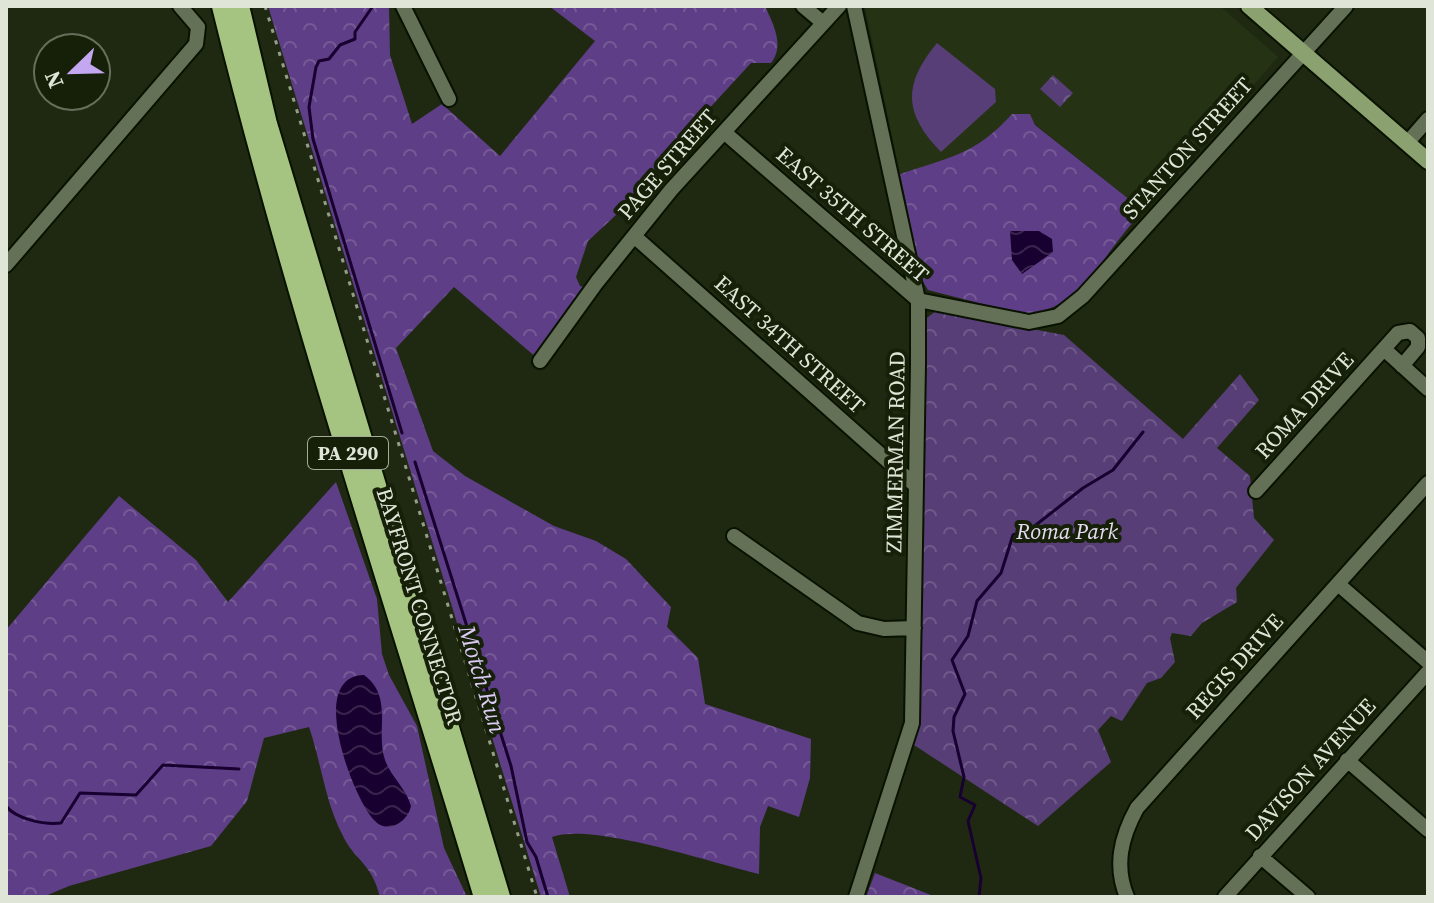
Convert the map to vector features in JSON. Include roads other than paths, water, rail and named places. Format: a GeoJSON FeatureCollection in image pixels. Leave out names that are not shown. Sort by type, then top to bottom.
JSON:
{"type":"FeatureCollection","features":[{"type":"Feature","properties":{"kind":"highway","name":"BAYFRONT CONNECTOR"},"geometry":{"type":"LineString","coordinates":[[222,6],[252,127],[314,342],[484,897]]}},
{"type":"Feature","properties":{"kind":"highway","name":"BAYFRONT CONNECTOR"},"geometry":{"type":"LineString","coordinates":[[239,6],[267,124],[500,897]]}},
{"type":"Feature","properties":{"kind":"main road"},"geometry":{"type":"LineString","coordinates":[[1249,6],[1428,161]]}},
{"type":"Feature","properties":{"kind":"street"},"geometry":{"type":"LineString","coordinates":[[6,265],[196,44],[199,33],[193,19],[180,6]]}},
{"type":"Feature","properties":{"kind":"street"},"geometry":{"type":"LineString","coordinates":[[403,6],[449,99]]}},
{"type":"Feature","properties":{"kind":"street"},"geometry":{"type":"LineString","coordinates":[[803,6],[822,22]]}},
{"type":"Feature","properties":{"kind":"street","name":"PAGE STREET"},"geometry":{"type":"LineString","coordinates":[[540,361],[634,236],[839,6]]}},
{"type":"Feature","properties":{"kind":"street","name":"ZIMMERMAN ROAD"},"geometry":{"type":"LineString","coordinates":[[854,6],[918,300],[912,727],[856,897]]}},
{"type":"Feature","properties":{"kind":"street","name":"STANTON STREET"},"geometry":{"type":"LineString","coordinates":[[1058,316],[1087,292],[1346,6]]}},
{"type":"Feature","properties":{"kind":"street"},"geometry":{"type":"LineString","coordinates":[[1407,143],[1428,119]]}},
{"type":"Feature","properties":{"kind":"street","name":"EAST 35TH STREET"},"geometry":{"type":"LineString","coordinates":[[724,132],[918,300],[1021,321],[1058,316]]}},
{"type":"Feature","properties":{"kind":"street","name":"EAST 34TH STREET"},"geometry":{"type":"LineString","coordinates":[[634,236],[916,486]]}},
{"type":"Feature","properties":{"kind":"street"},"geometry":{"type":"LineString","coordinates":[[1402,366],[1418,347],[1414,332],[1401,331],[1384,349],[1402,366],[1428,389]]}},
{"type":"Feature","properties":{"kind":"street","name":"ROMA DRIVE"},"geometry":{"type":"LineString","coordinates":[[1256,491],[1384,349]]}},
{"type":"Feature","properties":{"kind":"street","name":"REGIS DRIVE"},"geometry":{"type":"LineString","coordinates":[[1127,897],[1120,856],[1124,834],[1137,808],[1428,483]]}},
{"type":"Feature","properties":{"kind":"street"},"geometry":{"type":"LineString","coordinates":[[734,536],[858,623],[884,629],[914,628]]}},
{"type":"Feature","properties":{"kind":"street"},"geometry":{"type":"LineString","coordinates":[[1338,584],[1428,662]]}},
{"type":"Feature","properties":{"kind":"street","name":"DAVISON AVENUE"},"geometry":{"type":"LineString","coordinates":[[1225,897],[1428,672]]}},
{"type":"Feature","properties":{"kind":"street"},"geometry":{"type":"LineString","coordinates":[[1347,760],[1428,830]]}},
{"type":"Feature","properties":{"kind":"street"},"geometry":{"type":"LineString","coordinates":[[1260,856],[1308,897]]}},
{"type":"Feature","properties":{"kind":"water"},"geometry":{"type":"Polygon","coordinates":[[[1010,231],[1039,231],[1052,239],[1053,252],[1022,274],[1012,260],[1010,231]]]}},
{"type":"Feature","properties":{"kind":"water"},"geometry":{"type":"Polygon","coordinates":[[[364,675],[379,693],[385,760],[411,806],[406,817],[391,826],[379,824],[365,807],[346,765],[339,740],[336,716],[338,695],[347,681],[364,675]]]}},
{"type":"Feature","properties":{"kind":"waterway"},"geometry":{"type":"LineString","coordinates":[[373,6],[355,32],[355,39],[340,45],[329,59],[319,61],[309,107],[313,139],[402,433]]}},
{"type":"Feature","properties":{"kind":"waterway","name":"Motch Run"},"geometry":{"type":"LineString","coordinates":[[979,897],[981,878],[968,821],[975,805],[960,797],[964,777],[953,731],[954,717],[965,694],[952,660],[968,636],[977,601],[1001,573],[1013,535],[1032,528],[1083,488],[1113,470],[1143,432]]}},
{"type":"Feature","properties":{"kind":"waterway","name":"Motch Run"},"geometry":{"type":"LineString","coordinates":[[415,462],[511,766],[527,842],[536,857],[548,897]]}},
{"type":"Feature","properties":{"kind":"waterway"},"geometry":{"type":"LineString","coordinates":[[6,806],[31,820],[61,823],[80,793],[136,795],[163,765],[239,769]]}},
{"type":"Feature","properties":{"kind":"railway"},"geometry":{"type":"LineString","coordinates":[[265,6],[537,897]]}},
{"type":"Feature","properties":{"kind":"park label","name":"Roma Park"},"geometry":{"type":"Point","coordinates":[1067,531]}}]}
